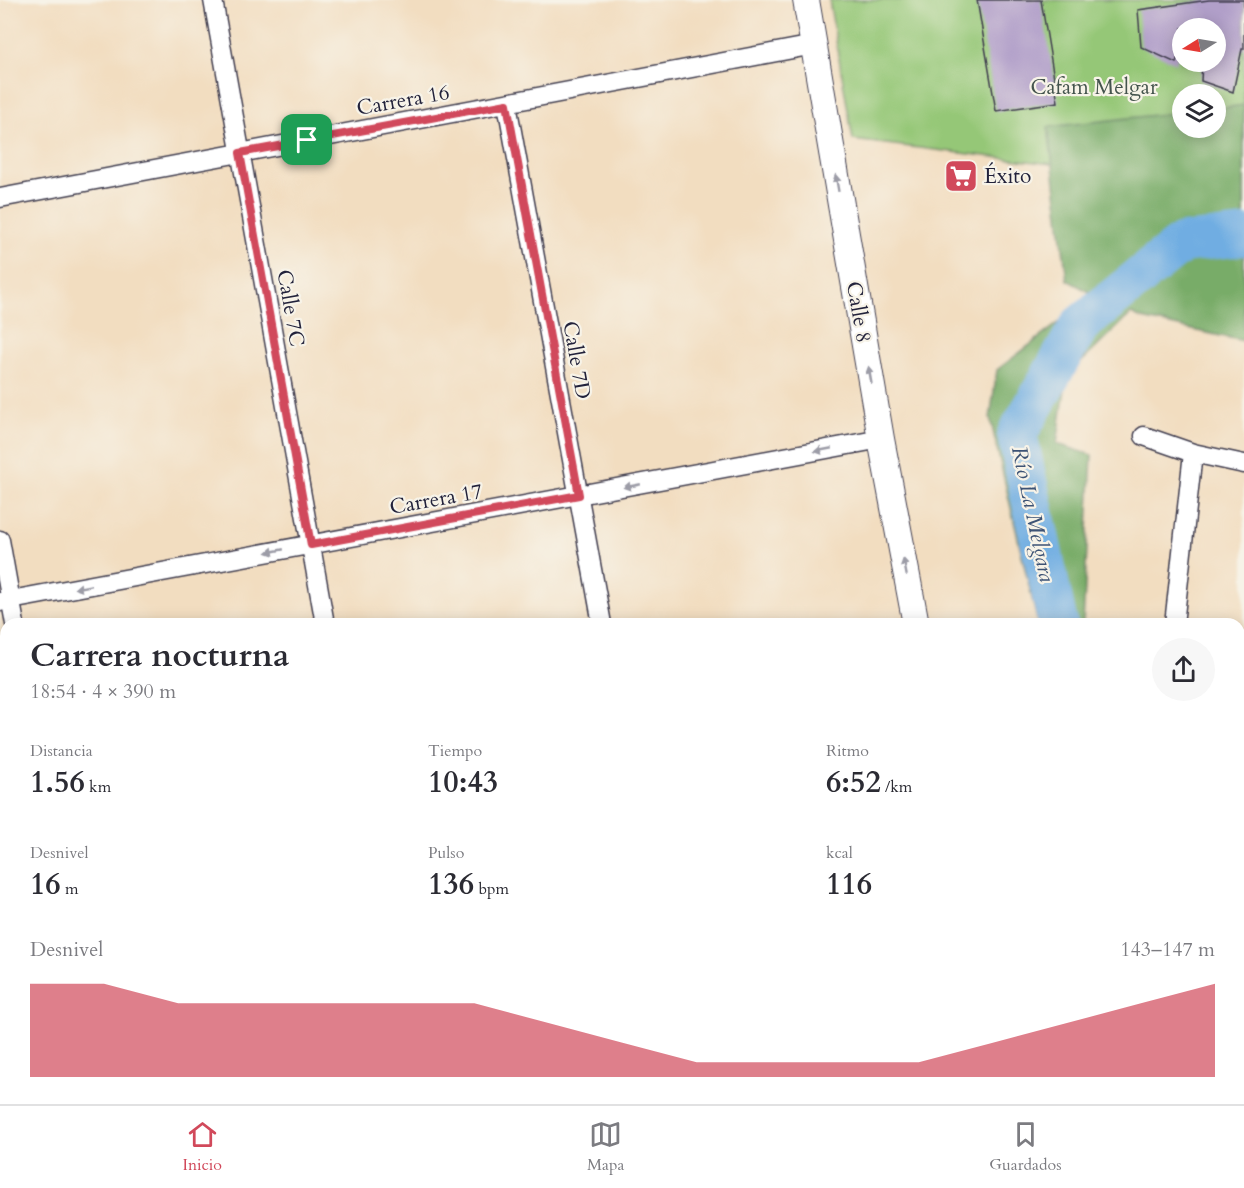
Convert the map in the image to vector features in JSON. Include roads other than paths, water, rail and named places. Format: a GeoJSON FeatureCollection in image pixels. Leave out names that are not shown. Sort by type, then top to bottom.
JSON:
{"type":"FeatureCollection","features":[{"type":"Feature","properties":{"kind":"main road","name":"Calle 8"},"geometry":{"type":"LineString","coordinates":[[806,0],[881,439],[915,618]]}},
{"type":"Feature","properties":{"kind":"street","name":"Calle 7C"},"geometry":{"type":"LineString","coordinates":[[213,0],[324,618]]}},
{"type":"Feature","properties":{"kind":"street","name":"Carrera 16"},"geometry":{"type":"LineString","coordinates":[[0,198],[814,45]]}},
{"type":"Feature","properties":{"kind":"street","name":"Calle 7D"},"geometry":{"type":"LineString","coordinates":[[507,104],[601,618]]}},
{"type":"Feature","properties":{"kind":"street"},"geometry":{"type":"LineString","coordinates":[[1144,436],[1194,453],[1244,464]]}},
{"type":"Feature","properties":{"kind":"street","name":"Carrera 17"},"geometry":{"type":"LineString","coordinates":[[5,601],[881,439]]}},
{"type":"Feature","properties":{"kind":"street"},"geometry":{"type":"LineString","coordinates":[[1175,618],[1194,453]]}},
{"type":"Feature","properties":{"kind":"street"},"geometry":{"type":"LineString","coordinates":[[0,540],[5,601],[12,618]]}},
{"type":"Feature","properties":{"kind":"waterway","name":"Río La Melgara"},"geometry":{"type":"LineString","coordinates":[[1057,618],[1017,434],[1080,325],[1182,243],[1244,236]]}},
{"type":"Feature","properties":{"kind":"place","name":"Éxito"},"geometry":{"type":"Point","coordinates":[961,176]}},
{"type":"Feature","properties":{"kind":"park label","name":"Cafam Melgar"},"geometry":{"type":"Point","coordinates":[1094,87]}}]}
